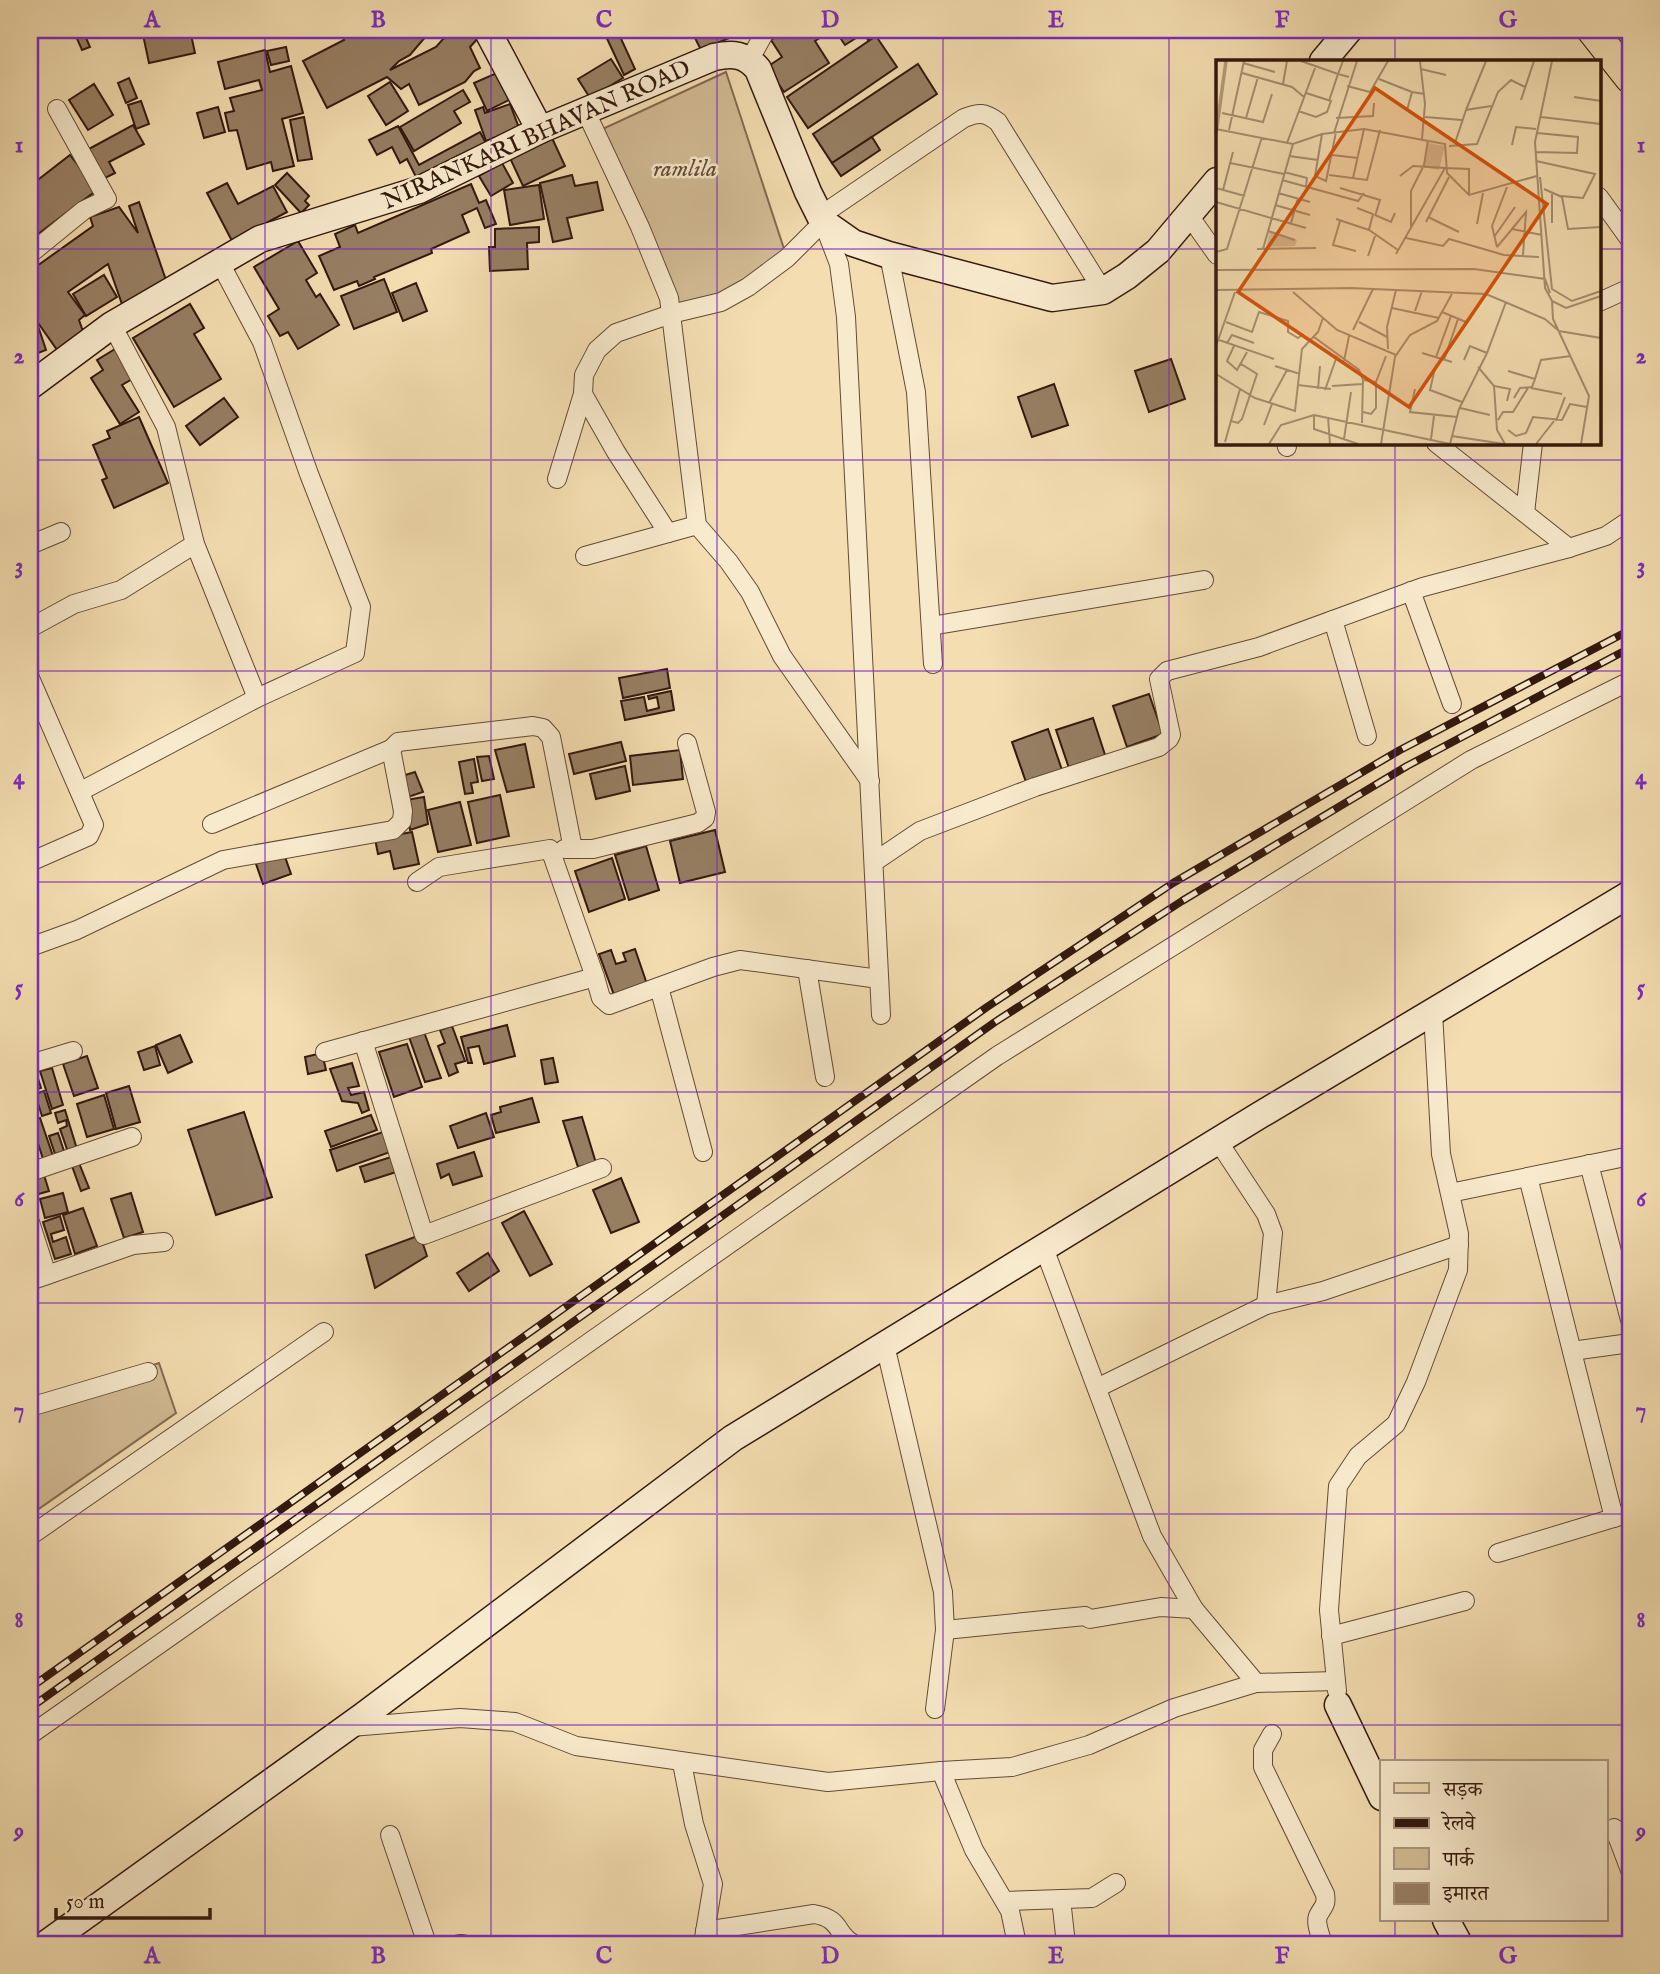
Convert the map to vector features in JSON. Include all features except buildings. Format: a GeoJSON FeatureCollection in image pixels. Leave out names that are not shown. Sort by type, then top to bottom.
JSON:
{"type":"FeatureCollection","features":[{"type":"Feature","properties":{"kind":"main road"},"geometry":{"type":"LineString","coordinates":[[1592,30],[1630,78]]}},
{"type":"Feature","properties":{"kind":"street"},"geometry":{"type":"LineString","coordinates":[[486,30],[540,130]]}},
{"type":"Feature","properties":{"kind":"street"},"geometry":{"type":"LineString","coordinates":[[766,30],[750,59],[758,69],[838,264],[846,317],[881,1016]]}},
{"type":"Feature","properties":{"kind":"street"},"geometry":{"type":"LineString","coordinates":[[1324,60],[1349,30]]}},
{"type":"Feature","properties":{"kind":"street","name":"NIRANKARI BHAVAN ROAD"},"geometry":{"type":"LineString","coordinates":[[30,386],[112,325],[260,239],[419,190],[540,130],[714,57],[738,54],[750,59]]}},
{"type":"Feature","properties":{"kind":"street"},"geometry":{"type":"LineString","coordinates":[[30,254],[84,210],[107,199],[57,109]]}},
{"type":"Feature","properties":{"kind":"street"},"geometry":{"type":"LineString","coordinates":[[586,112],[640,227],[669,298],[697,524],[750,592],[782,656],[870,780]]}},
{"type":"Feature","properties":{"kind":"street"},"geometry":{"type":"LineString","coordinates":[[557,479],[583,394],[584,375],[597,350],[616,334],[671,314],[721,302],[748,287],[787,258],[821,219],[964,118],[979,112],[998,121],[1103,291]]}},
{"type":"Feature","properties":{"kind":"street"},"geometry":{"type":"LineString","coordinates":[[821,219],[853,243],[1052,298],[1103,291],[1126,276],[1158,251],[1216,182]]}},
{"type":"Feature","properties":{"kind":"street"},"geometry":{"type":"LineString","coordinates":[[1600,198],[1630,240]]}},
{"type":"Feature","properties":{"kind":"street"},"geometry":{"type":"LineString","coordinates":[[1188,214],[1216,254]]}},
{"type":"Feature","properties":{"kind":"street"},"geometry":{"type":"LineString","coordinates":[[889,255],[916,392],[933,664]]}},
{"type":"Feature","properties":{"kind":"street"},"geometry":{"type":"LineString","coordinates":[[81,791],[257,698],[355,653],[361,607],[309,474],[262,342],[219,261]]}},
{"type":"Feature","properties":{"kind":"street"},"geometry":{"type":"LineString","coordinates":[[1600,302],[1630,289]]}},
{"type":"Feature","properties":{"kind":"street"},"geometry":{"type":"LineString","coordinates":[[112,325],[166,427],[195,544],[257,698]]}},
{"type":"Feature","properties":{"kind":"street"},"geometry":{"type":"LineString","coordinates":[[583,394],[616,452],[668,533]]}},
{"type":"Feature","properties":{"kind":"street"},"geometry":{"type":"LineString","coordinates":[[1525,513],[1533,444]]}},
{"type":"Feature","properties":{"kind":"street"},"geometry":{"type":"LineString","coordinates":[[1454,450],[1569,548]]}},
{"type":"Feature","properties":{"kind":"street"},"geometry":{"type":"LineString","coordinates":[[874,862],[920,831],[1035,787],[1159,747],[1171,735],[1159,679],[1167,671],[1259,647],[1411,592],[1606,536],[1630,520]]}},
{"type":"Feature","properties":{"kind":"street"},"geometry":{"type":"LineString","coordinates":[[585,556],[697,524]]}},
{"type":"Feature","properties":{"kind":"street"},"geometry":{"type":"LineString","coordinates":[[30,545],[61,532]]}},
{"type":"Feature","properties":{"kind":"street"},"geometry":{"type":"LineString","coordinates":[[30,628],[74,604],[121,590],[195,544]]}},
{"type":"Feature","properties":{"kind":"street"},"geometry":{"type":"LineString","coordinates":[[930,626],[1204,580]]}},
{"type":"Feature","properties":{"kind":"street"},"geometry":{"type":"LineString","coordinates":[[1411,592],[1452,704]]}},
{"type":"Feature","properties":{"kind":"street"},"geometry":{"type":"LineString","coordinates":[[1333,620],[1367,736]]}},
{"type":"Feature","properties":{"kind":"street"},"geometry":{"type":"LineString","coordinates":[[30,678],[94,825],[89,836],[30,862]]}},
{"type":"Feature","properties":{"kind":"street"},"geometry":{"type":"LineString","coordinates":[[30,1735],[997,1056],[1471,760],[1630,681]]}},
{"type":"Feature","properties":{"kind":"street"},"geometry":{"type":"LineString","coordinates":[[212,824],[391,749],[398,742],[533,726],[543,728],[551,737],[573,849]]}},
{"type":"Feature","properties":{"kind":"street"},"geometry":{"type":"LineString","coordinates":[[417,881],[439,867],[550,849],[593,849],[698,823],[705,818],[706,812],[687,743]]}},
{"type":"Feature","properties":{"kind":"street"},"geometry":{"type":"LineString","coordinates":[[30,947],[77,930],[223,860],[393,830],[402,821],[403,811],[391,749]]}},
{"type":"Feature","properties":{"kind":"street"},"geometry":{"type":"LineString","coordinates":[[550,849],[601,998],[609,1005],[713,967],[740,960],[879,979]]}},
{"type":"Feature","properties":{"kind":"street"},"geometry":{"type":"LineString","coordinates":[[46,1944],[346,1727],[733,1438],[1218,1141],[1630,894]]}},
{"type":"Feature","properties":{"kind":"street"},"geometry":{"type":"LineString","coordinates":[[807,969],[825,1077]]}},
{"type":"Feature","properties":{"kind":"street"},"geometry":{"type":"LineString","coordinates":[[325,1052],[595,977]]}},
{"type":"Feature","properties":{"kind":"street"},"geometry":{"type":"LineString","coordinates":[[659,987],[703,1152]]}},
{"type":"Feature","properties":{"kind":"street"},"geometry":{"type":"LineString","coordinates":[[1380,1792],[1337,1693],[1329,1610],[1338,1486],[1358,1456],[1396,1424],[1416,1382],[1458,1270],[1459,1234],[1441,1154],[1433,1012]]}},
{"type":"Feature","properties":{"kind":"street"},"geometry":{"type":"LineString","coordinates":[[363,1041],[424,1235],[602,1168]]}},
{"type":"Feature","properties":{"kind":"street"},"geometry":{"type":"LineString","coordinates":[[30,1064],[74,1051]]}},
{"type":"Feature","properties":{"kind":"street"},"geometry":{"type":"LineString","coordinates":[[30,1172],[131,1137]]}},
{"type":"Feature","properties":{"kind":"street"},"geometry":{"type":"LineString","coordinates":[[1218,1141],[1266,1214],[1273,1233],[1266,1306]]}},
{"type":"Feature","properties":{"kind":"street"},"geometry":{"type":"LineString","coordinates":[[1450,1194],[1630,1156]]}},
{"type":"Feature","properties":{"kind":"street"},"geometry":{"type":"LineString","coordinates":[[1589,1164],[1630,1320]]}},
{"type":"Feature","properties":{"kind":"street"},"geometry":{"type":"LineString","coordinates":[[1498,1552],[1622,1516],[1572,1351],[1528,1177]]}},
{"type":"Feature","properties":{"kind":"street"},"geometry":{"type":"LineString","coordinates":[[30,1222],[47,1275]]}},
{"type":"Feature","properties":{"kind":"street"},"geometry":{"type":"LineString","coordinates":[[30,1282],[133,1245],[164,1242]]}},
{"type":"Feature","properties":{"kind":"street"},"geometry":{"type":"LineString","coordinates":[[1097,1388],[1266,1306],[1323,1291],[1459,1245]]}},
{"type":"Feature","properties":{"kind":"street"},"geometry":{"type":"LineString","coordinates":[[1044,1248],[1152,1536],[1194,1609],[1255,1684]]}},
{"type":"Feature","properties":{"kind":"street"},"geometry":{"type":"LineString","coordinates":[[30,1536],[324,1332]]}},
{"type":"Feature","properties":{"kind":"street"},"geometry":{"type":"LineString","coordinates":[[1572,1351],[1630,1343]]}},
{"type":"Feature","properties":{"kind":"street"},"geometry":{"type":"LineString","coordinates":[[885,1345],[943,1592],[946,1630],[936,1709]]}},
{"type":"Feature","properties":{"kind":"street"},"geometry":{"type":"LineString","coordinates":[[30,1407],[148,1371]]}},
{"type":"Feature","properties":{"kind":"street"},"geometry":{"type":"LineString","coordinates":[[1331,1636],[1465,1601]]}},
{"type":"Feature","properties":{"kind":"street"},"geometry":{"type":"LineString","coordinates":[[946,1630],[1085,1616],[1090,1619],[1161,1607],[1194,1609]]}},
{"type":"Feature","properties":{"kind":"street"},"geometry":{"type":"LineString","coordinates":[[346,1727],[460,1718],[514,1722],[576,1746],[828,1782],[941,1770],[1012,1767],[1089,1745],[1174,1708],[1255,1684],[1337,1693]]}},
{"type":"Feature","properties":{"kind":"street"},"geometry":{"type":"LineString","coordinates":[[1272,1734],[1264,1750],[1263,1767],[1325,1894],[1325,1907],[1317,1923],[1323,1944]]}},
{"type":"Feature","properties":{"kind":"street"},"geometry":{"type":"LineString","coordinates":[[682,1763],[694,1824],[713,1884],[704,1938],[814,1913],[835,1922],[848,1941],[854,1944]]}},
{"type":"Feature","properties":{"kind":"street"},"geometry":{"type":"LineString","coordinates":[[941,1770],[965,1830],[1010,1911],[1017,1944]]}},
{"type":"Feature","properties":{"kind":"street"},"geometry":{"type":"LineString","coordinates":[[1614,1828],[1630,1870]]}},
{"type":"Feature","properties":{"kind":"street"},"geometry":{"type":"LineString","coordinates":[[390,1835],[427,1944]]}},
{"type":"Feature","properties":{"kind":"street"},"geometry":{"type":"LineString","coordinates":[[1005,1901],[1092,1898],[1116,1883]]}},
{"type":"Feature","properties":{"kind":"street"},"geometry":{"type":"LineString","coordinates":[[1060,1899],[1066,1944]]}},
{"type":"Feature","properties":{"kind":"street"},"geometry":{"type":"LineString","coordinates":[[1447,1922],[1459,1944]]}},
{"type":"Feature","properties":{"kind":"green space","name":"ramlila"},"geometry":{"type":"Polygon","coordinates":[[[726,72],[787,258],[721,302],[671,314],[596,132],[726,72]]]}},
{"type":"Feature","properties":{"kind":"green space"},"geometry":{"type":"Polygon","coordinates":[[[159,1363],[176,1413],[30,1515],[30,1405],[159,1363]]]}},
{"type":"Feature","properties":{"kind":"railway"},"geometry":{"type":"LineString","coordinates":[[30,1688],[987,1007],[1173,883],[1400,750],[1630,630]]}},
{"type":"Feature","properties":{"kind":"railway"},"geometry":{"type":"LineString","coordinates":[[30,1708],[995,1022],[1182,901],[1407,766],[1630,648]]}}]}
